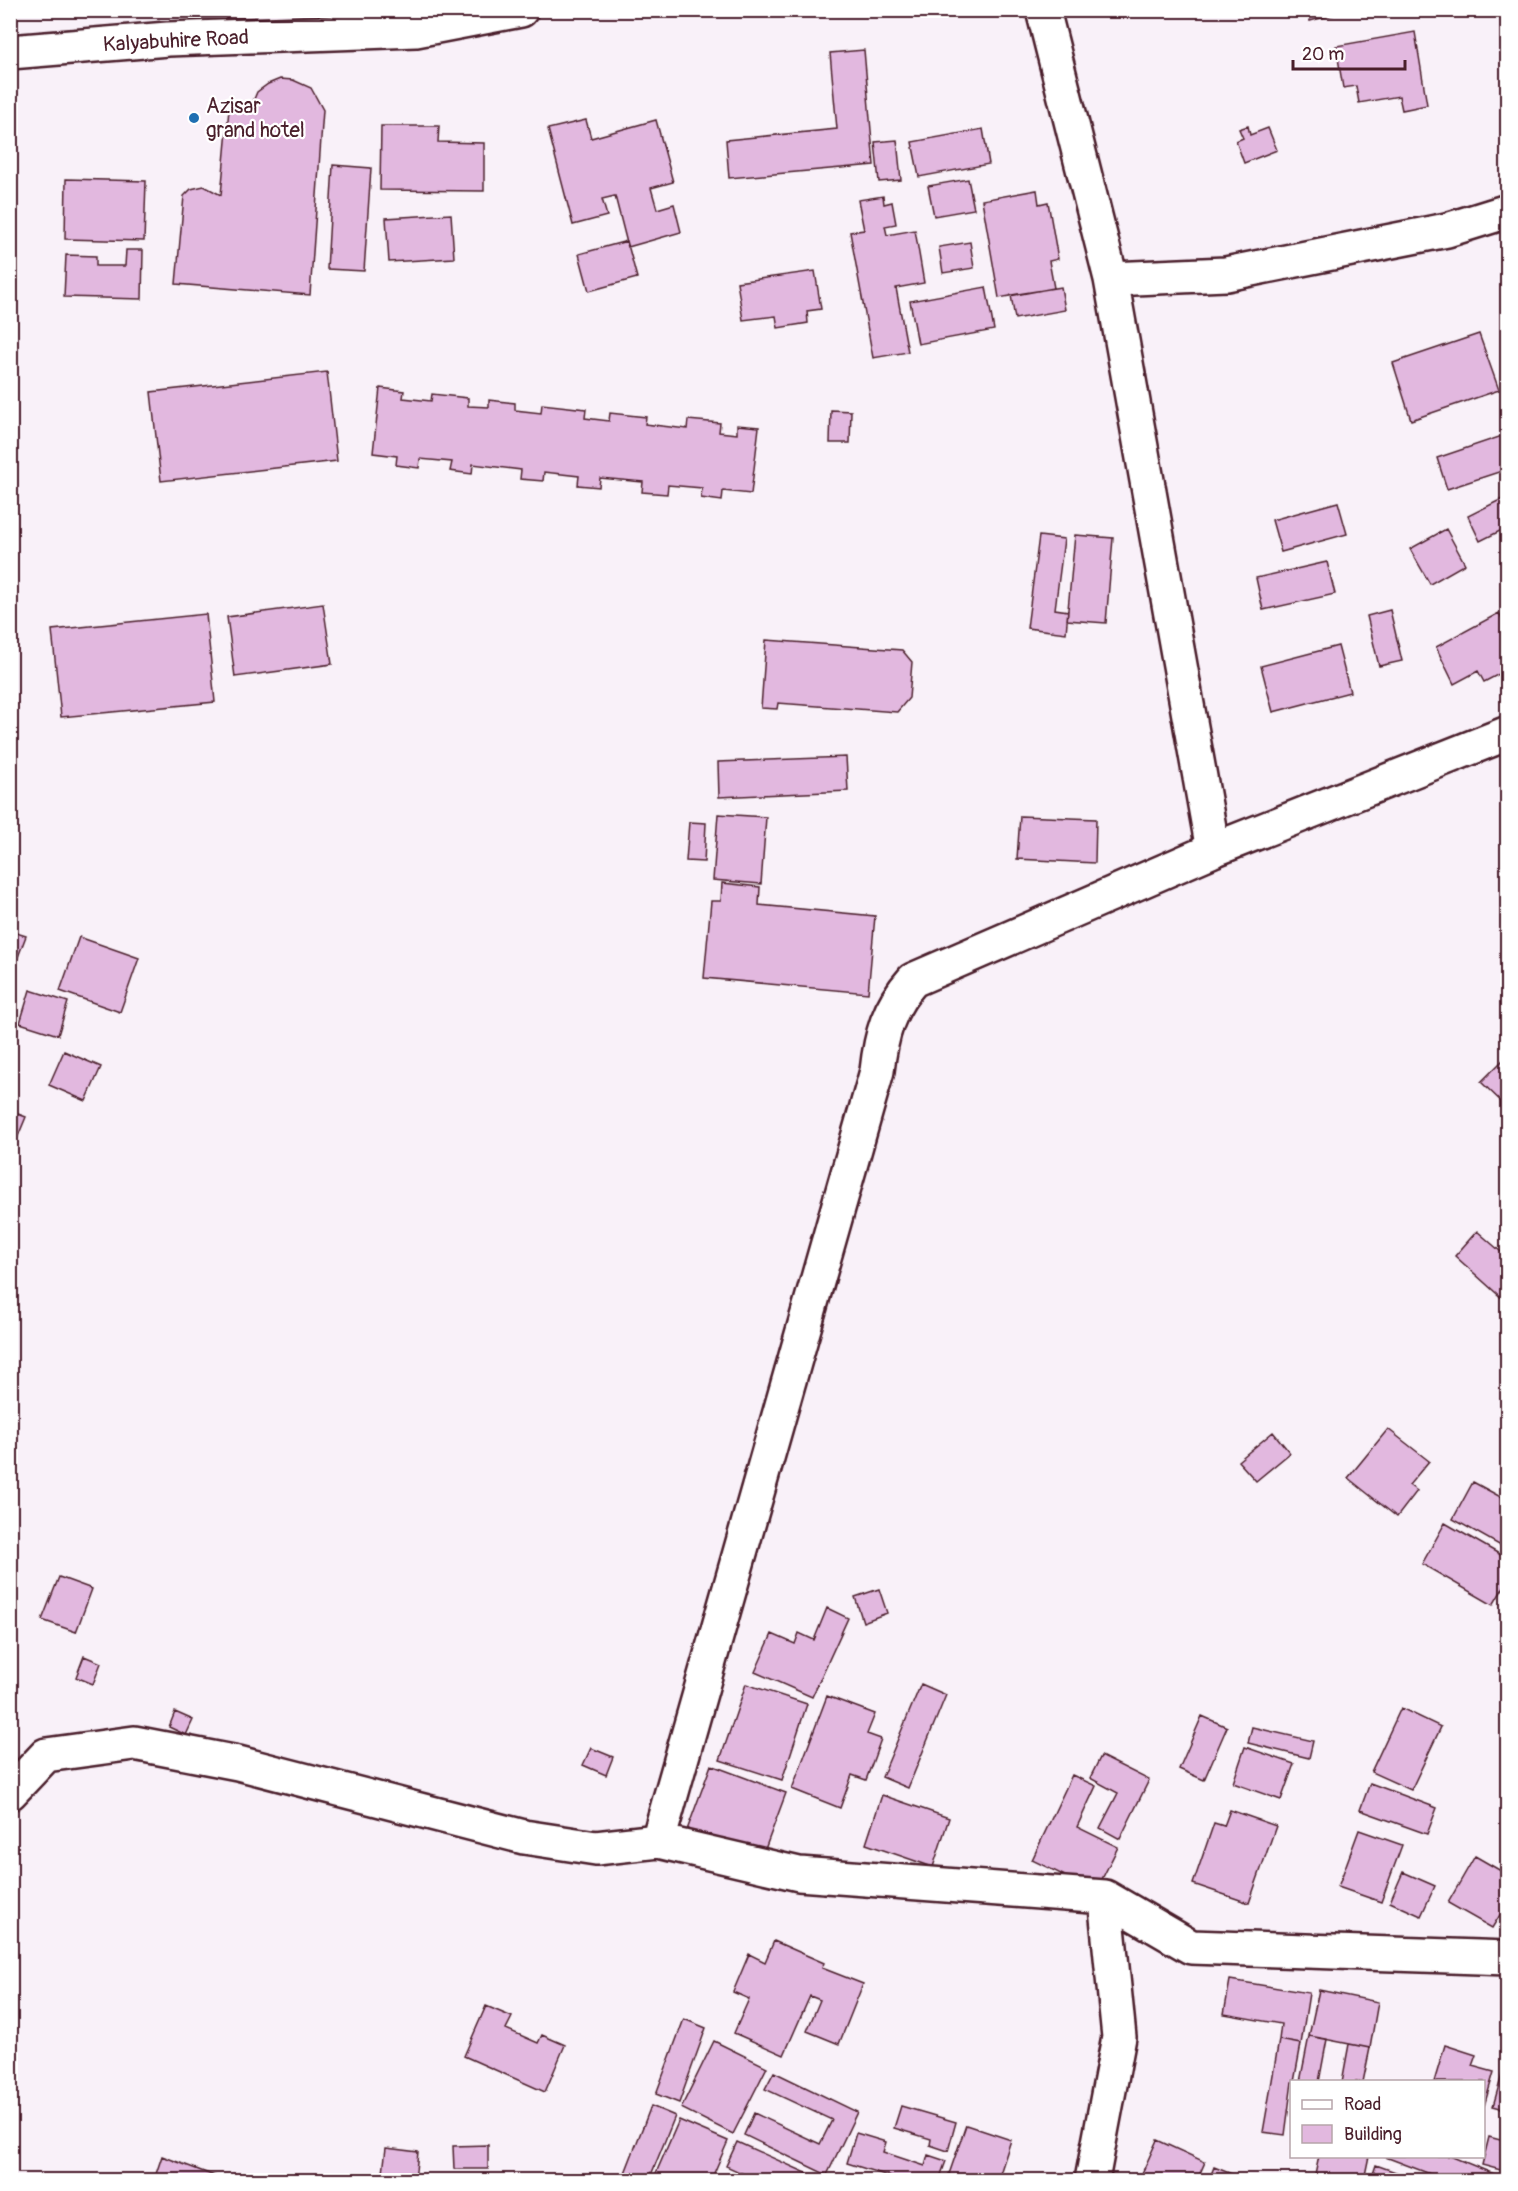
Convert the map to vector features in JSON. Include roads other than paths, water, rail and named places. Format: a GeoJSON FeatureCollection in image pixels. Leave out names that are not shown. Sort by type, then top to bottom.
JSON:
{"type":"FeatureCollection","features":[{"type":"Feature","properties":{"kind":"street","name":"Kalyabuhire Road"},"geometry":{"type":"LineString","coordinates":[[10,52],[168,39],[416,30],[521,10]]}},
{"type":"Feature","properties":{"kind":"street"},"geometry":{"type":"LineString","coordinates":[[1043,10],[1111,279],[1213,850]]}},
{"type":"Feature","properties":{"kind":"street"},"geometry":{"type":"LineString","coordinates":[[1111,279],[1226,274],[1447,230],[1508,211]]}},
{"type":"Feature","properties":{"kind":"street"},"geometry":{"type":"LineString","coordinates":[[658,1841],[877,1071],[879,1048],[897,999],[913,980],[1213,850],[1508,733]]}},
{"type":"Feature","properties":{"kind":"street"},"geometry":{"type":"LineString","coordinates":[[10,1793],[46,1755],[134,1743],[238,1763],[524,1837],[596,1848],[658,1841],[799,1874],[1105,1897],[1191,1947],[1508,1958]]}},
{"type":"Feature","properties":{"kind":"street"},"geometry":{"type":"LineString","coordinates":[[1092,2181],[1119,2037],[1105,1897]]}},
{"type":"Feature","properties":{"kind":"place","name":"Azisar grand hotel"},"geometry":{"type":"Point","coordinates":[194,118]}}]}
